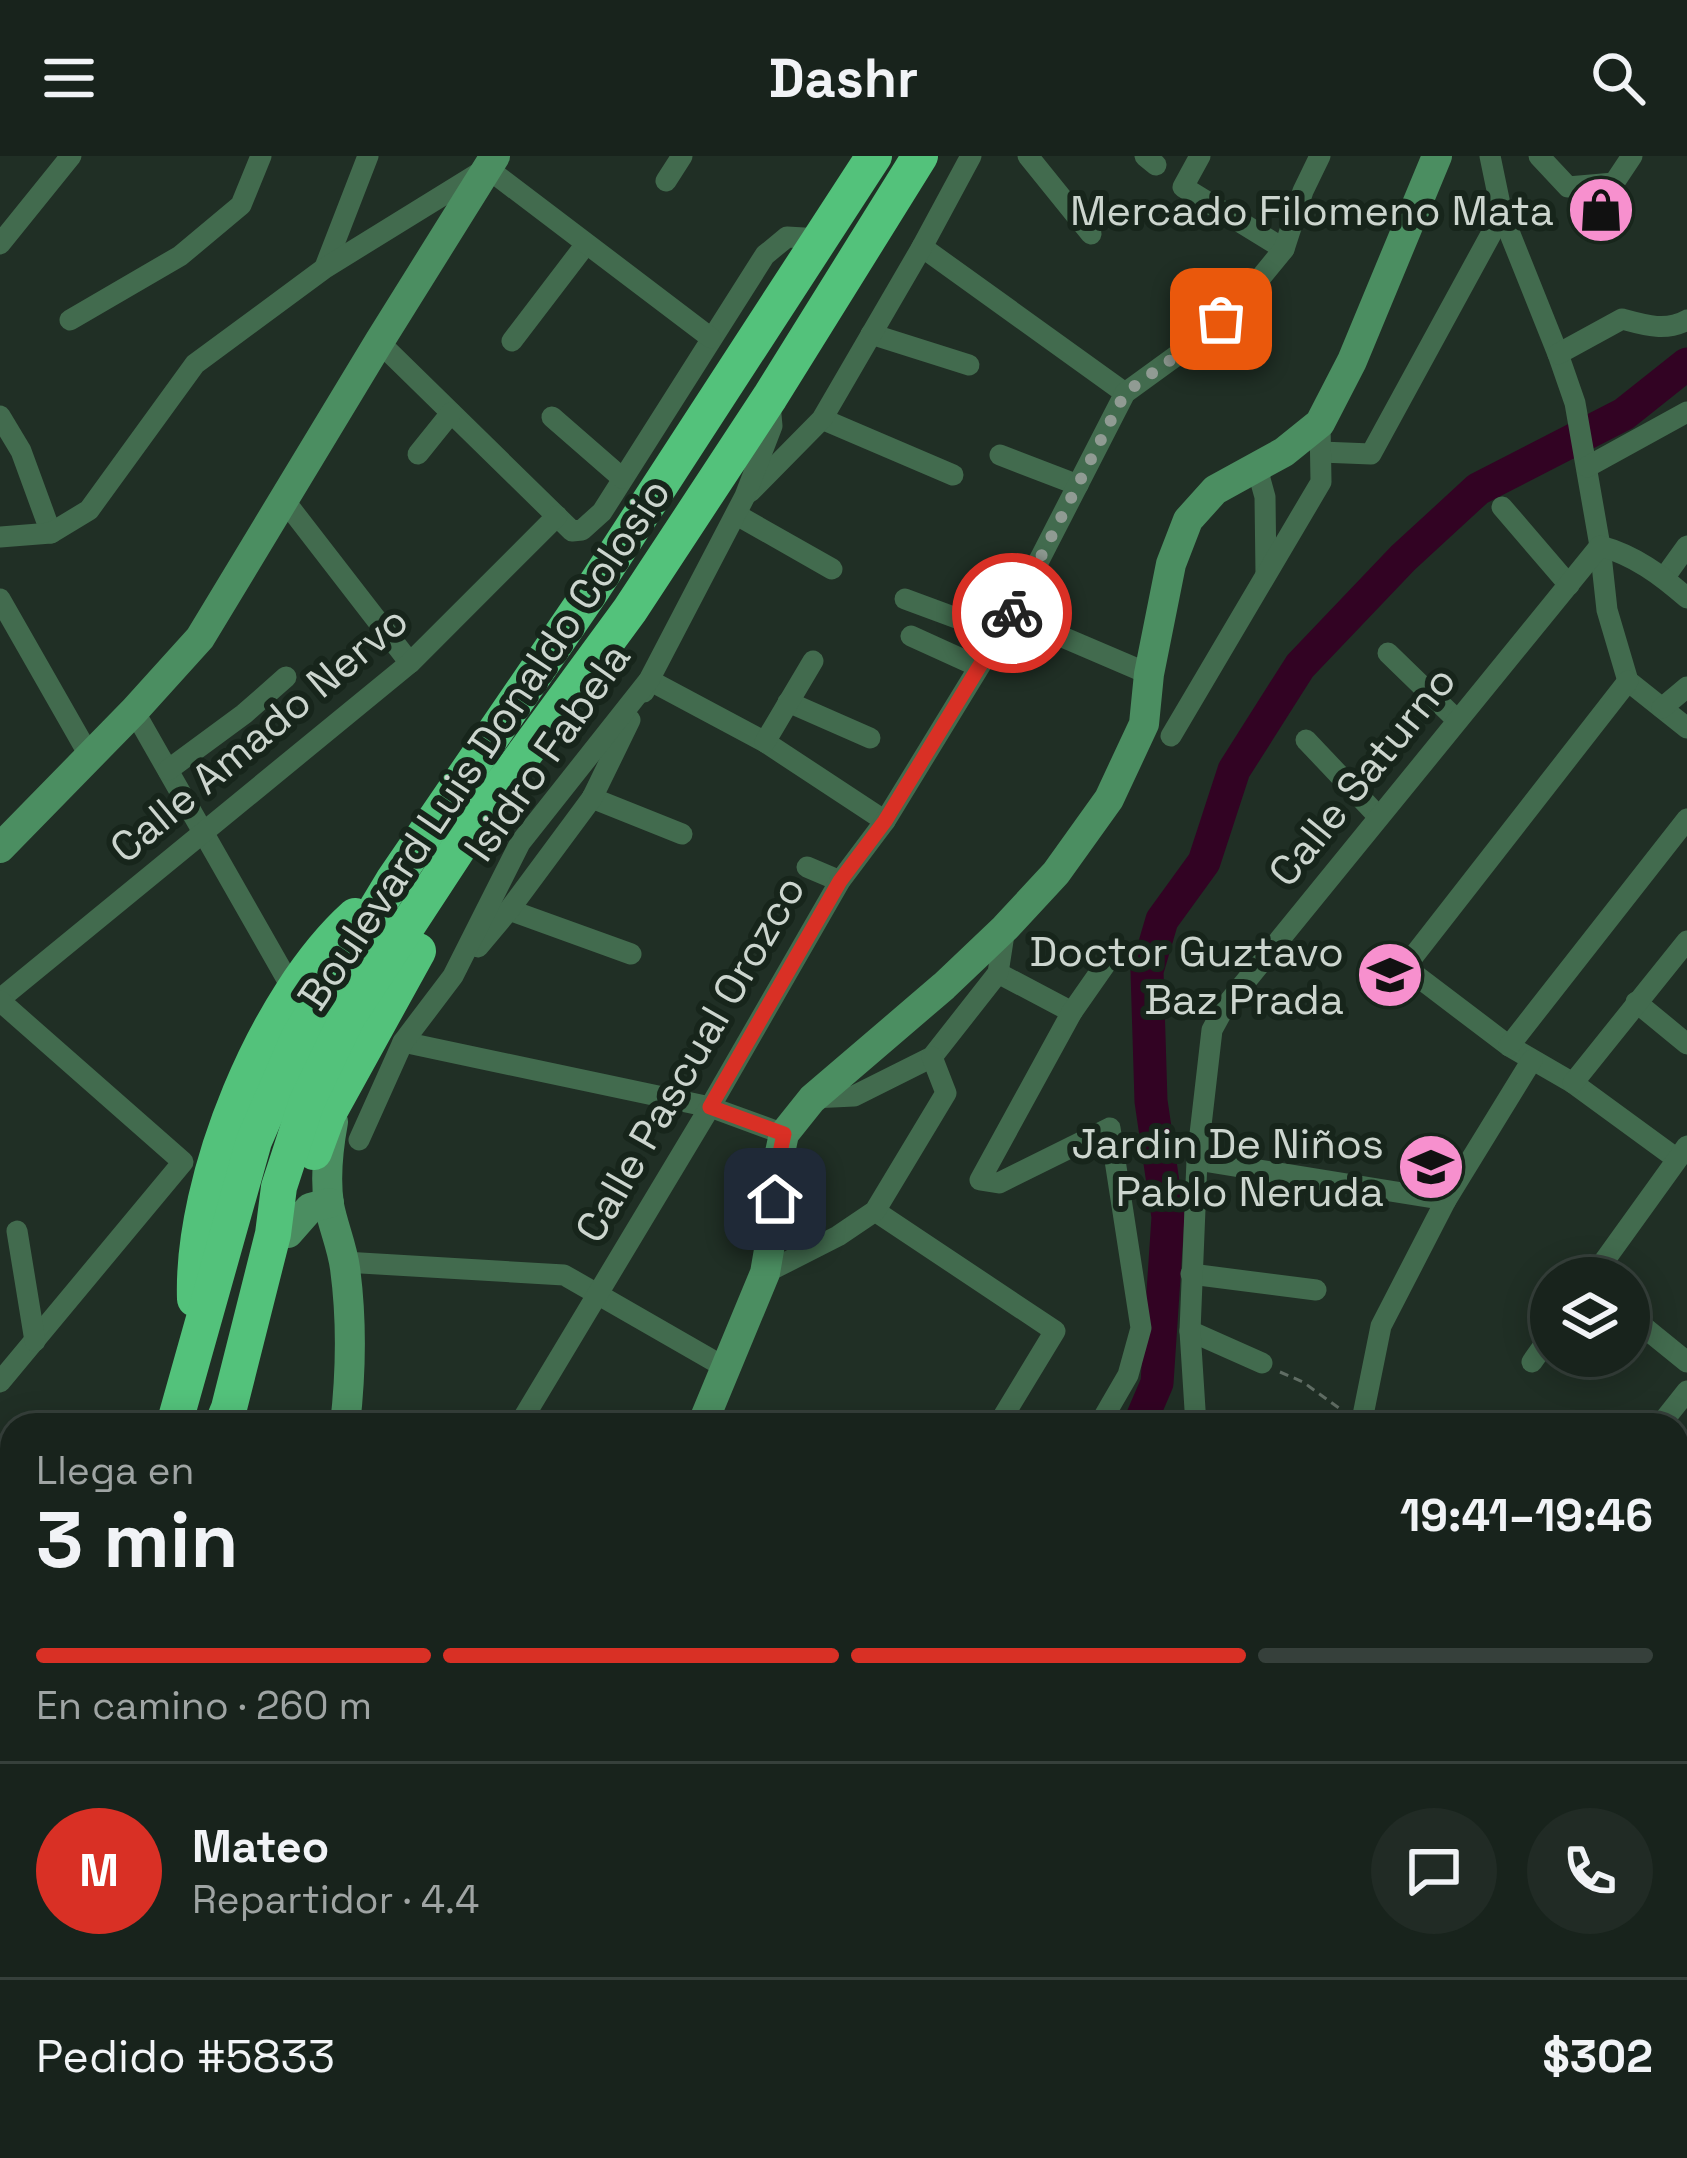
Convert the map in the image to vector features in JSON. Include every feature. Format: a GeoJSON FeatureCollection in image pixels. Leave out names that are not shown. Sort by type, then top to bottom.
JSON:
{"type":"FeatureCollection","features":[{"type":"Feature","properties":{"kind":"highway","name":"Boulevard Luis Donaldo Colosio"},"geometry":{"type":"LineString","coordinates":[[177,1413],[254,1141],[298,1037],[393,881],[594,587],[874,156]]}},
{"type":"Feature","properties":{"kind":"highway","name":"Boulevard Luis Donaldo Colosio"},"geometry":{"type":"LineString","coordinates":[[228,1413],[279,1187],[306,1105],[347,1018],[484,809],[630,610],[920,156]]}},
{"type":"Feature","properties":{"kind":"highway"},"geometry":{"type":"LineString","coordinates":[[776,302],[776,319],[704,430],[706,439],[717,445],[726,440],[799,334],[814,326]]}},
{"type":"Feature","properties":{"kind":"highway"},"geometry":{"type":"LineString","coordinates":[[594,587],[608,578],[660,499],[670,494],[685,502],[686,511],[630,599],[630,610]]}},
{"type":"Feature","properties":{"kind":"highway"},"geometry":{"type":"LineString","coordinates":[[199,1337],[195,1261],[205,1204],[231,1114],[293,990],[333,935],[393,881]]}},
{"type":"Feature","properties":{"kind":"highway"},"geometry":{"type":"LineString","coordinates":[[265,1264],[288,1233],[328,1114],[426,936],[431,914],[428,895]]}},
{"type":"Feature","properties":{"kind":"main road"},"geometry":{"type":"LineString","coordinates":[[707,1413],[765,1273],[784,1134],[812,1099],[1005,928],[1056,873],[1109,799],[1144,724],[1171,564],[1188,520],[1216,490],[1320,438],[1437,156]]}},
{"type":"Feature","properties":{"kind":"main road"},"geometry":{"type":"LineString","coordinates":[[0,848],[200,638],[491,162]]}},
{"type":"Feature","properties":{"kind":"main road"},"geometry":{"type":"LineString","coordinates":[[336,1101],[328,1152],[329,1203],[344,1262],[351,1373],[346,1413]]}},
{"type":"Feature","properties":{"kind":"main road"},"geometry":{"type":"LineString","coordinates":[[288,1233],[310,1208],[329,1203]]}},
{"type":"Feature","properties":{"kind":"street"},"geometry":{"type":"LineString","coordinates":[[0,244],[70,156]]}},
{"type":"Feature","properties":{"kind":"street"},"geometry":{"type":"LineString","coordinates":[[70,320],[179,256],[242,205],[262,156]]}},
{"type":"Feature","properties":{"kind":"street"},"geometry":{"type":"LineString","coordinates":[[325,268],[368,156]]}},
{"type":"Feature","properties":{"kind":"street"},"geometry":{"type":"LineString","coordinates":[[667,181],[682,156]]}},
{"type":"Feature","properties":{"kind":"street"},"geometry":{"type":"LineString","coordinates":[[832,569],[741,506],[822,419],[971,156]]}},
{"type":"Feature","properties":{"kind":"street"},"geometry":{"type":"LineString","coordinates":[[1028,156],[1091,234]]}},
{"type":"Feature","properties":{"kind":"street"},"geometry":{"type":"LineString","coordinates":[[1200,156],[1183,187],[1284,248]]}},
{"type":"Feature","properties":{"kind":"street","name":"Calle Pascual Orozco"},"geometry":{"type":"LineString","coordinates":[[526,1413],[840,881],[885,821],[1004,624],[1125,393],[1198,340],[1244,298],[1284,248],[1320,156]]}},
{"type":"Feature","properties":{"kind":"street"},"geometry":{"type":"LineString","coordinates":[[1490,156],[1502,214],[1575,403],[1607,610],[1628,681],[1687,728]]}},
{"type":"Feature","properties":{"kind":"street"},"geometry":{"type":"LineString","coordinates":[[1539,156],[1568,187],[1614,183],[1631,156]]}},
{"type":"Feature","properties":{"kind":"street"},"geometry":{"type":"LineString","coordinates":[[0,537],[51,533],[89,510],[195,364],[325,268],[491,162],[586,244],[711,338]]}},
{"type":"Feature","properties":{"kind":"street"},"geometry":{"type":"LineString","coordinates":[[1171,736],[1321,482],[1320,438],[1371,454],[1502,214]]}},
{"type":"Feature","properties":{"kind":"street"},"geometry":{"type":"LineString","coordinates":[[379,342],[572,531],[582,530],[602,512],[765,255],[788,237],[821,238]]}},
{"type":"Feature","properties":{"kind":"street"},"geometry":{"type":"LineString","coordinates":[[512,340],[586,244]]}},
{"type":"Feature","properties":{"kind":"street"},"geometry":{"type":"LineString","coordinates":[[922,247],[1125,393]]}},
{"type":"Feature","properties":{"kind":"street"},"geometry":{"type":"LineString","coordinates":[[1558,354],[1622,319],[1654,327],[1683,325],[1687,320]]}},
{"type":"Feature","properties":{"kind":"street"},"geometry":{"type":"LineString","coordinates":[[872,334],[969,365]]}},
{"type":"Feature","properties":{"kind":"street","name":"Isidro Fabela"},"geometry":{"type":"LineString","coordinates":[[359,1140],[404,1042],[453,976],[520,843],[650,680],[741,506],[772,425],[770,397]]}},
{"type":"Feature","properties":{"kind":"street"},"geometry":{"type":"LineString","coordinates":[[1586,458],[1683,404]]}},
{"type":"Feature","properties":{"kind":"street"},"geometry":{"type":"LineString","coordinates":[[418,454],[451,413]]}},
{"type":"Feature","properties":{"kind":"street"},"geometry":{"type":"LineString","coordinates":[[0,416],[21,451],[51,533]]}},
{"type":"Feature","properties":{"kind":"street"},"geometry":{"type":"LineString","coordinates":[[552,416],[622,478]]}},
{"type":"Feature","properties":{"kind":"street"},"geometry":{"type":"LineString","coordinates":[[822,419],[953,475]]}},
{"type":"Feature","properties":{"kind":"street"},"geometry":{"type":"LineString","coordinates":[[1000,455],[1078,485]]}},
{"type":"Feature","properties":{"kind":"street"},"geometry":{"type":"LineString","coordinates":[[1257,468],[1265,496],[1266,575]]}},
{"type":"Feature","properties":{"kind":"street"},"geometry":{"type":"LineString","coordinates":[[284,500],[410,663]]}},
{"type":"Feature","properties":{"kind":"street"},"geometry":{"type":"LineString","coordinates":[[1502,507],[1569,585]]}},
{"type":"Feature","properties":{"kind":"street","name":"Calle Amado Nervo"},"geometry":{"type":"LineString","coordinates":[[0,1000],[410,663],[557,516]]}},
{"type":"Feature","properties":{"kind":"street"},"geometry":{"type":"LineString","coordinates":[[1600,546],[1623,552],[1687,598]]}},
{"type":"Feature","properties":{"kind":"street","name":"Calle Saturno"},"geometry":{"type":"LineString","coordinates":[[1195,1413],[1191,1274],[1197,1160],[1212,1030],[1224,1008],[1378,815],[1600,546]]}},
{"type":"Feature","properties":{"kind":"street"},"geometry":{"type":"LineString","coordinates":[[1664,578],[1687,546]]}},
{"type":"Feature","properties":{"kind":"street"},"geometry":{"type":"LineString","coordinates":[[0,599],[89,754]]}},
{"type":"Feature","properties":{"kind":"street"},"geometry":{"type":"LineString","coordinates":[[905,599],[1004,624],[1149,674]]}},
{"type":"Feature","properties":{"kind":"street"},"geometry":{"type":"LineString","coordinates":[[911,636],[977,666]]}},
{"type":"Feature","properties":{"kind":"street"},"geometry":{"type":"LineString","coordinates":[[1388,653],[1457,720]]}},
{"type":"Feature","properties":{"kind":"street"},"geometry":{"type":"LineString","coordinates":[[764,742],[813,662]]}},
{"type":"Feature","properties":{"kind":"street"},"geometry":{"type":"LineString","coordinates":[[168,770],[286,677]]}},
{"type":"Feature","properties":{"kind":"street"},"geometry":{"type":"LineString","coordinates":[[453,976],[592,798],[650,680],[764,742],[885,821]]}},
{"type":"Feature","properties":{"kind":"street"},"geometry":{"type":"LineString","coordinates":[[1607,1257],[1682,1152],[1509,1046],[1405,967],[1628,681]]}},
{"type":"Feature","properties":{"kind":"street"},"geometry":{"type":"LineString","coordinates":[[1662,708],[1687,687]]}},
{"type":"Feature","properties":{"kind":"street"},"geometry":{"type":"LineString","coordinates":[[788,703],[870,738]]}},
{"type":"Feature","properties":{"kind":"street"},"geometry":{"type":"LineString","coordinates":[[1662,708],[1687,707]]}},
{"type":"Feature","properties":{"kind":"street"},"geometry":{"type":"LineString","coordinates":[[134,711],[293,990]]}},
{"type":"Feature","properties":{"kind":"street"},"geometry":{"type":"LineString","coordinates":[[1306,740],[1378,815]]}},
{"type":"Feature","properties":{"kind":"street"},"geometry":{"type":"LineString","coordinates":[[592,798],[682,834]]}},
{"type":"Feature","properties":{"kind":"street"},"geometry":{"type":"LineString","coordinates":[[1509,1046],[1687,819]]}},
{"type":"Feature","properties":{"kind":"street"},"geometry":{"type":"LineString","coordinates":[[807,867],[840,881]]}},
{"type":"Feature","properties":{"kind":"street"},"geometry":{"type":"LineString","coordinates":[[509,910],[632,954]]}},
{"type":"Feature","properties":{"kind":"street"},"geometry":{"type":"LineString","coordinates":[[812,1099],[854,1096],[932,1057],[998,973],[1005,928]]}},
{"type":"Feature","properties":{"kind":"street"},"geometry":{"type":"LineString","coordinates":[[1573,1083],[1687,941]]}},
{"type":"Feature","properties":{"kind":"street"},"geometry":{"type":"LineString","coordinates":[[1106,1413],[1128,1375],[1141,1328],[1110,1128],[999,1183],[980,1180],[1072,1012],[1108,959]]}},
{"type":"Feature","properties":{"kind":"street"},"geometry":{"type":"LineString","coordinates":[[998,973],[1072,1012]]}},
{"type":"Feature","properties":{"kind":"street"},"geometry":{"type":"LineString","coordinates":[[0,1000],[183,1162],[0,1382]]}},
{"type":"Feature","properties":{"kind":"street"},"geometry":{"type":"LineString","coordinates":[[1636,1002],[1687,1044]]}},
{"type":"Feature","properties":{"kind":"street"},"geometry":{"type":"LineString","coordinates":[[404,1042],[710,1107],[784,1134]]}},
{"type":"Feature","properties":{"kind":"street"},"geometry":{"type":"LineString","coordinates":[[765,1273],[838,1236],[875,1211],[946,1093],[932,1057]]}},
{"type":"Feature","properties":{"kind":"street"},"geometry":{"type":"LineString","coordinates":[[1363,1413],[1381,1326],[1446,1200],[1532,1060]]}},
{"type":"Feature","properties":{"kind":"street"},"geometry":{"type":"LineString","coordinates":[[1197,1160],[1446,1200]]}},
{"type":"Feature","properties":{"kind":"street"},"geometry":{"type":"LineString","coordinates":[[875,1211],[1055,1331],[1005,1413]]}},
{"type":"Feature","properties":{"kind":"street"},"geometry":{"type":"LineString","coordinates":[[17,1231],[35,1341]]}},
{"type":"Feature","properties":{"kind":"street"},"geometry":{"type":"LineString","coordinates":[[344,1262],[564,1275],[726,1368]]}},
{"type":"Feature","properties":{"kind":"street"},"geometry":{"type":"LineString","coordinates":[[1191,1274],[1316,1290]]}},
{"type":"Feature","properties":{"kind":"street"},"geometry":{"type":"LineString","coordinates":[[1190,1331],[1262,1364]]}},
{"type":"Feature","properties":{"kind":"street"},"geometry":{"type":"LineString","coordinates":[[1650,1332],[1687,1362]]}},
{"type":"Feature","properties":{"kind":"path"},"geometry":{"type":"LineString","coordinates":[[1262,1364],[1303,1382],[1345,1413]]}},
{"type":"Feature","properties":{"kind":"waterway"},"geometry":{"type":"LineString","coordinates":[[1144,1413],[1157,1383],[1168,1217],[1151,1101],[1147,971],[1162,920],[1204,862],[1234,770],[1300,666],[1403,558],[1478,489],[1624,414],[1687,364]]}},
{"type":"Feature","properties":{"kind":"way so far"},"geometry":{"type":"LineString","coordinates":[[1012,613],[1125,393],[1221,319]]}},
{"type":"Feature","properties":{"kind":"place","name":"Mercado Filomeno Mata"},"geometry":{"type":"Point","coordinates":[1601,210]}},
{"type":"Feature","properties":{"kind":"place","name":"Doctor Guztavo Baz Prada"},"geometry":{"type":"Point","coordinates":[1390,975]}},
{"type":"Feature","properties":{"kind":"place","name":"Jardin De Niños Pablo Neruda"},"geometry":{"type":"Point","coordinates":[1431,1167]}},
{"type":"Feature","properties":{"kind":"route"},"geometry":{"type":"LineString","coordinates":[[775,1199],[784,1134],[710,1107],[840,881],[885,821],[1012,613]]}}]}
